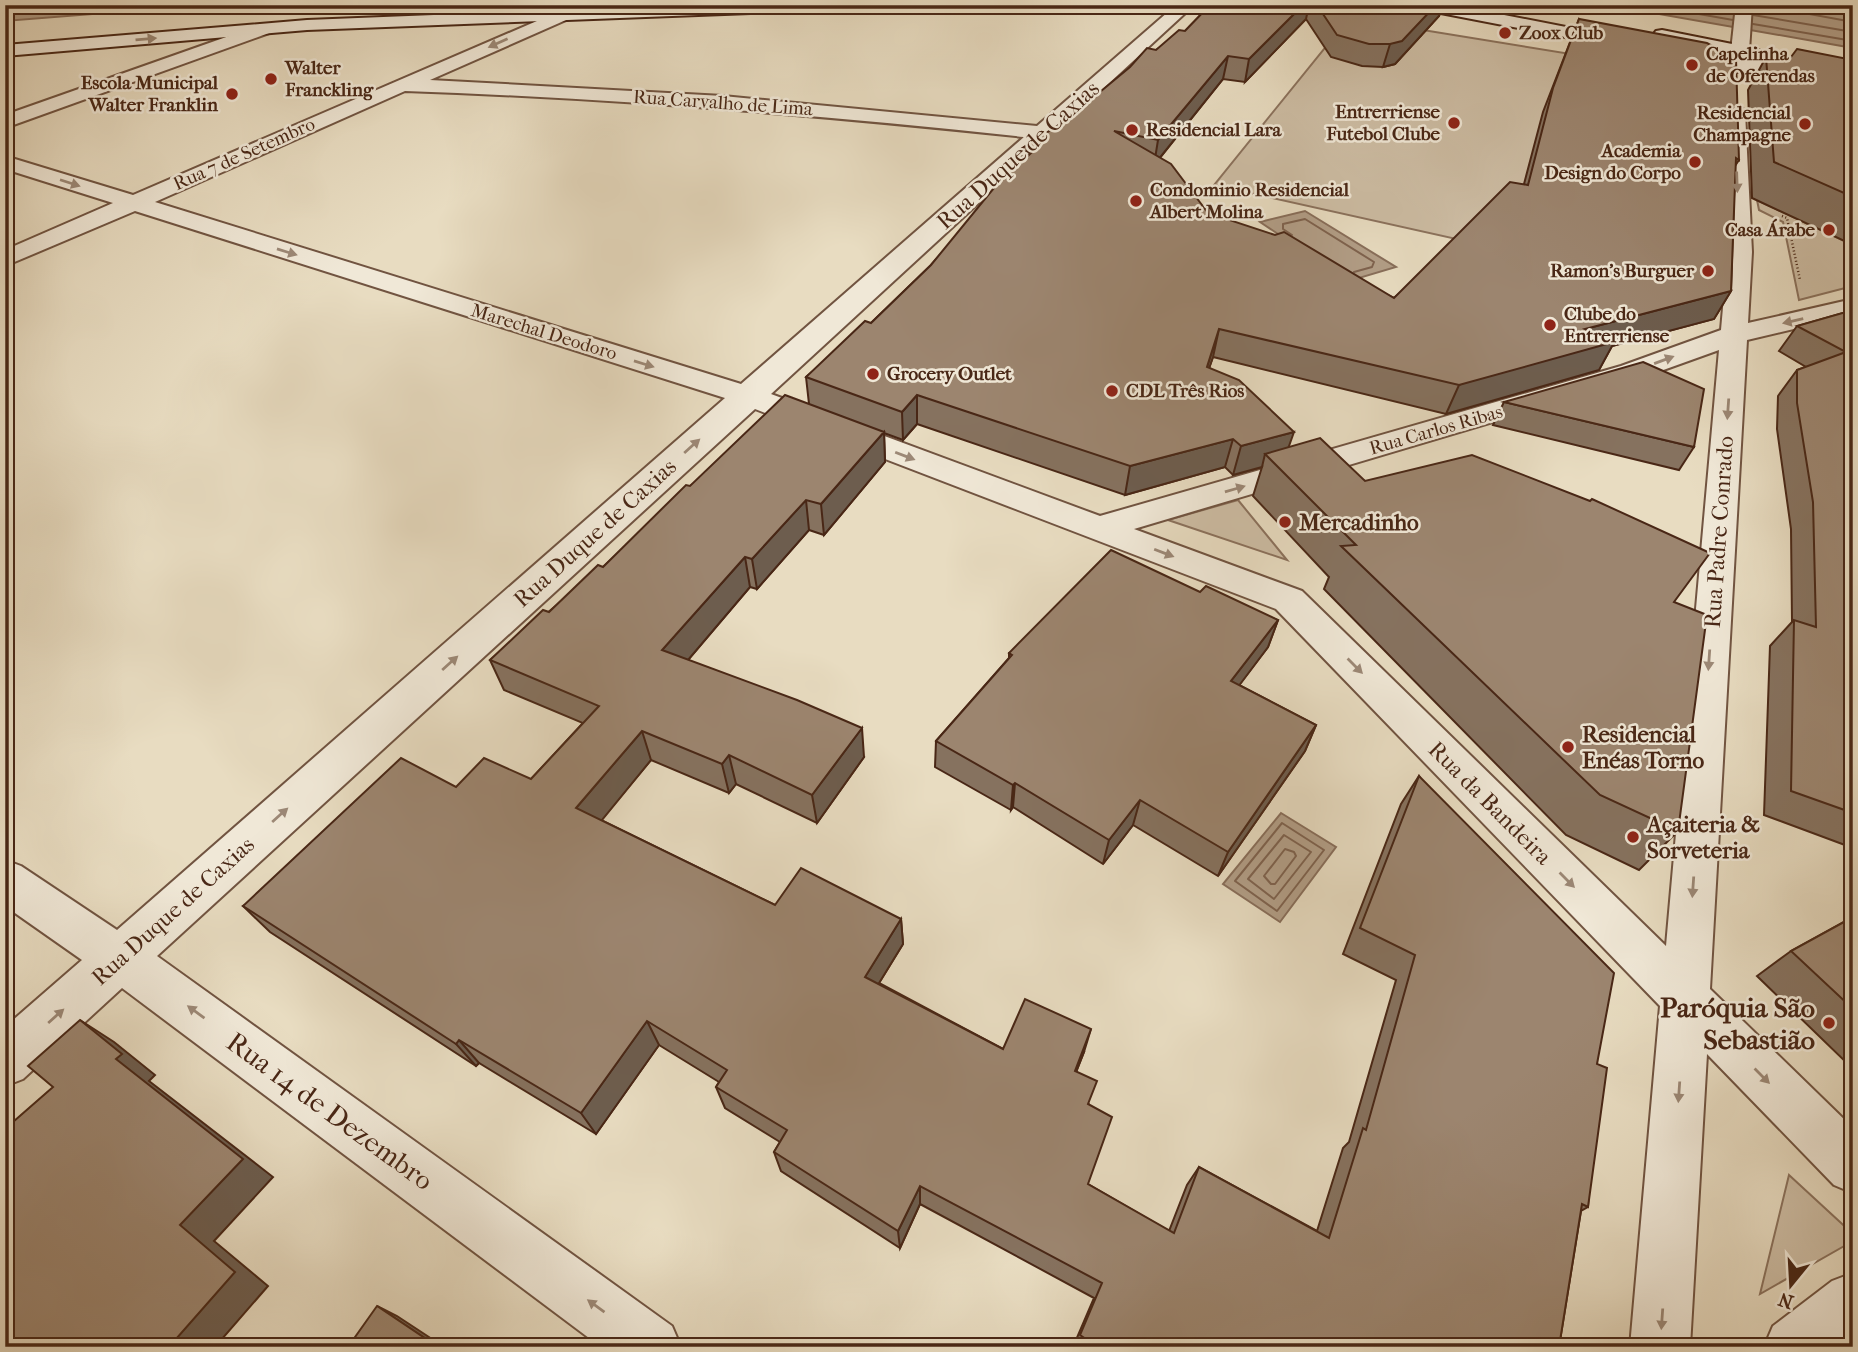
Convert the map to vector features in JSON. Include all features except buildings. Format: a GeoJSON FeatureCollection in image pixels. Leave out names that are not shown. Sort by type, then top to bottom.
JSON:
{"type":"FeatureCollection","features":[{"type":"Feature","properties":{"kind":"street"},"geometry":{"type":"LineString","coordinates":[[5,38],[310,9],[422,5]]}},
{"type":"Feature","properties":{"kind":"street"},"geometry":{"type":"LineString","coordinates":[[5,51],[263,29],[830,5]]}},
{"type":"Feature","properties":{"kind":"street","name":"Rua Duque de Caxias"},"geometry":{"type":"LineString","coordinates":[[5,1061],[1186,5]]}},
{"type":"Feature","properties":{"kind":"street"},"geometry":{"type":"LineString","coordinates":[[1425,5],[1739,55],[1782,66]]}},
{"type":"Feature","properties":{"kind":"street"},"geometry":{"type":"LineString","coordinates":[[1504,5],[1644,40]]}},
{"type":"Feature","properties":{"kind":"street","name":"Rua Padre Conrado"},"geometry":{"type":"LineString","coordinates":[[1660,1347],[1740,252],[1739,55],[1744,5]]}},
{"type":"Feature","properties":{"kind":"street","name":"Rua 7 de Setembro"},"geometry":{"type":"LineString","coordinates":[[5,259],[560,16]]}},
{"type":"Feature","properties":{"kind":"street"},"geometry":{"type":"LineString","coordinates":[[5,122],[263,29]]}},
{"type":"Feature","properties":{"kind":"street","name":"Rua Carvalho de Lima"},"geometry":{"type":"LineString","coordinates":[[403,85],[495,87],[680,99],[854,113],[1042,133]]}},
{"type":"Feature","properties":{"kind":"street","name":"Marechal Deodoro"},"geometry":{"type":"LineString","coordinates":[[5,162],[748,396],[1088,524]]}},
{"type":"Feature","properties":{"kind":"street","name":"Rua Carlos Ribas"},"geometry":{"type":"LineString","coordinates":[[1088,524],[1631,372],[1734,335],[1853,307]]}},
{"type":"Feature","properties":{"kind":"street","name":"Rua da Bandeira"},"geometry":{"type":"LineString","coordinates":[[1088,524],[1289,600],[1853,1166]]}},
{"type":"Feature","properties":{"kind":"street","name":"Rua 14 de Dezembro"},"geometry":{"type":"LineString","coordinates":[[5,880],[121,958],[651,1347]]}},
{"type":"Feature","properties":{"kind":"street"},"geometry":{"type":"LineString","coordinates":[[1794,1347],[1853,1302]]}},
{"type":"Feature","properties":{"kind":"path"},"geometry":{"type":"LineString","coordinates":[[1774,212],[1787,218],[1801,284]]}},
{"type":"Feature","properties":{"kind":"shaded area"},"geometry":{"type":"Polygon","coordinates":[[[1349,18],[1651,67],[1614,274],[1214,185],[1349,18]]]}},
{"type":"Feature","properties":{"kind":"shaded area"},"geometry":{"type":"Polygon","coordinates":[[[1757,200],[1853,245],[1853,286],[1799,300],[1783,222],[1759,210],[1757,200]]]}},
{"type":"Feature","properties":{"kind":"shaded area"},"geometry":{"type":"Polygon","coordinates":[[[1238,500],[1287,560],[1168,520],[1238,500]]]}},
{"type":"Feature","properties":{"kind":"shaded area"},"geometry":{"type":"Polygon","coordinates":[[[1789,1175],[1853,1234],[1853,1241],[1760,1294],[1789,1175]]]}},
{"type":"Feature","properties":{"kind":"water"},"geometry":{"type":"Polygon","coordinates":[[[5,5],[206,5],[5,21],[5,5]]]}},
{"type":"Feature","properties":{"kind":"water"},"geometry":{"type":"Polygon","coordinates":[[[1608,5],[1853,5],[1853,48],[1608,5]]]}},
{"type":"Feature","properties":{"kind":"water"},"geometry":{"type":"Polygon","coordinates":[[[1305,211],[1396,267],[1349,281],[1260,222],[1305,211]]]}},
{"type":"Feature","properties":{"kind":"water"},"geometry":{"type":"Polygon","coordinates":[[[1281,813],[1336,847],[1280,922],[1223,884],[1281,813]]]}},
{"type":"Feature","properties":{"kind":"place","name":"Zoox Club"},"geometry":{"type":"Point","coordinates":[1505,33]}},
{"type":"Feature","properties":{"kind":"place","name":"Capelinha de Oferendas"},"geometry":{"type":"Point","coordinates":[1692,65]}},
{"type":"Feature","properties":{"kind":"place","name":"Walter Franckling"},"geometry":{"type":"Point","coordinates":[271,79]}},
{"type":"Feature","properties":{"kind":"place","name":"Escola Municipal Walter Franklin"},"geometry":{"type":"Point","coordinates":[232,94]}},
{"type":"Feature","properties":{"kind":"place","name":"Entrerriense Futebol Clube"},"geometry":{"type":"Point","coordinates":[1454,123]}},
{"type":"Feature","properties":{"kind":"place","name":"Residencial Champagne"},"geometry":{"type":"Point","coordinates":[1805,124]}},
{"type":"Feature","properties":{"kind":"place","name":"Residencial Lara"},"geometry":{"type":"Point","coordinates":[1132,130]}},
{"type":"Feature","properties":{"kind":"place","name":"Academia Design do Corpo"},"geometry":{"type":"Point","coordinates":[1695,162]}},
{"type":"Feature","properties":{"kind":"place","name":"Condominio Residencial Albert Molina"},"geometry":{"type":"Point","coordinates":[1136,201]}},
{"type":"Feature","properties":{"kind":"place","name":"Casa Árabe"},"geometry":{"type":"Point","coordinates":[1829,230]}},
{"type":"Feature","properties":{"kind":"place","name":"Ramon's Burguer"},"geometry":{"type":"Point","coordinates":[1708,271]}},
{"type":"Feature","properties":{"kind":"place","name":"Clube do Entrerriense"},"geometry":{"type":"Point","coordinates":[1550,325]}},
{"type":"Feature","properties":{"kind":"place","name":"Grocery Outlet"},"geometry":{"type":"Point","coordinates":[873,374]}},
{"type":"Feature","properties":{"kind":"place","name":"CDL Três Rios"},"geometry":{"type":"Point","coordinates":[1112,391]}},
{"type":"Feature","properties":{"kind":"place","name":"Mercadinho"},"geometry":{"type":"Point","coordinates":[1285,522]}},
{"type":"Feature","properties":{"kind":"place","name":"Residencial Enéas Torno"},"geometry":{"type":"Point","coordinates":[1568,747]}},
{"type":"Feature","properties":{"kind":"place","name":"Açaiteria & Sorveteria"},"geometry":{"type":"Point","coordinates":[1633,837]}},
{"type":"Feature","properties":{"kind":"place","name":"Paróquia São Sebastião"},"geometry":{"type":"Point","coordinates":[1829,1023]}}]}
